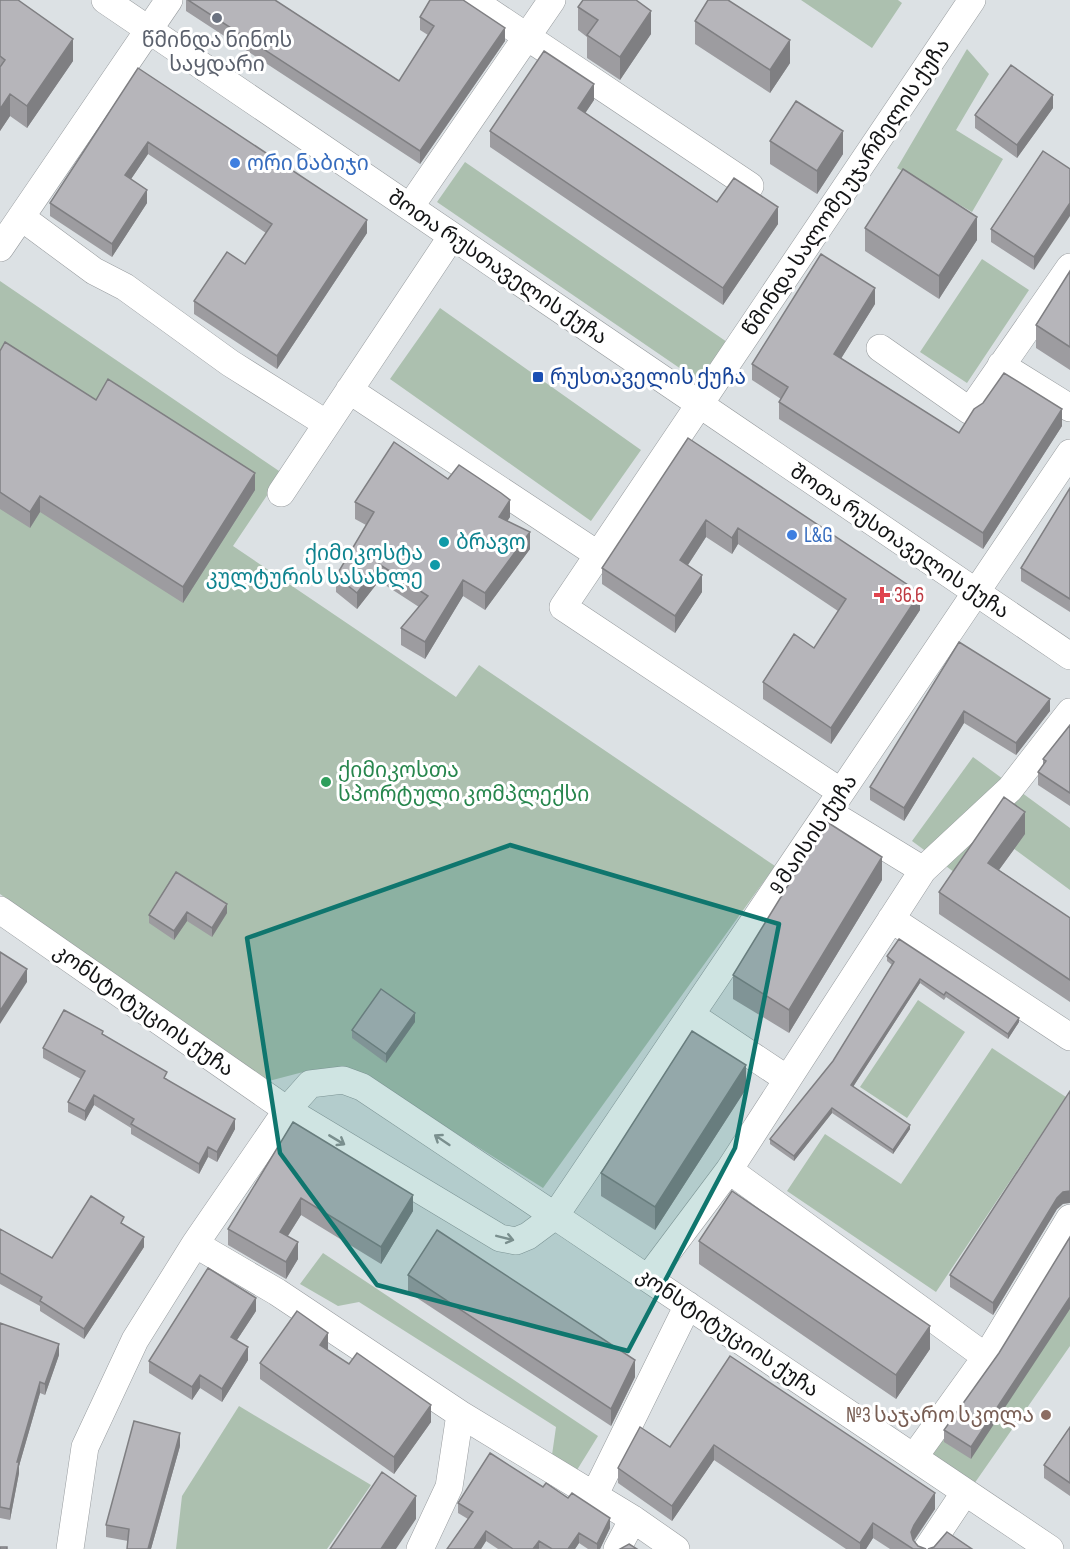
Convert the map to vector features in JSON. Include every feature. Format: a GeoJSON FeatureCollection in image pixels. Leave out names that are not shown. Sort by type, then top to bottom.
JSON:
{"type":"FeatureCollection","features":[{"type":"Feature","properties":{"kind":"street","name":"შოთა რუსთაველის ქუჩა"},"geometry":{"type":"LineString","coordinates":[[105,0],[1070,656]]}},
{"type":"Feature","properties":{"kind":"street"},"geometry":{"type":"LineString","coordinates":[[0,248],[169,0]]}},
{"type":"Feature","properties":{"kind":"street"},"geometry":{"type":"LineString","coordinates":[[472,0],[750,186]]}},
{"type":"Feature","properties":{"kind":"street"},"geometry":{"type":"LineString","coordinates":[[410,207],[552,0]]}},
{"type":"Feature","properties":{"kind":"street","name":"წმინდა სალომე უჯარმელის ქუჩა"},"geometry":{"type":"LineString","coordinates":[[835,802],[563,607],[972,0]]}},
{"type":"Feature","properties":{"kind":"street"},"geometry":{"type":"LineString","coordinates":[[21,217],[94,271],[126,287],[230,363],[327,424]]}},
{"type":"Feature","properties":{"kind":"street"},"geometry":{"type":"LineString","coordinates":[[281,493],[452,236]]}},
{"type":"Feature","properties":{"kind":"street"},"geometry":{"type":"LineString","coordinates":[[880,348],[970,411],[1070,267]]}},
{"type":"Feature","properties":{"kind":"street"},"geometry":{"type":"LineString","coordinates":[[1002,365],[1070,408]]}},
{"type":"Feature","properties":{"kind":"street"},"geometry":{"type":"LineString","coordinates":[[349,390],[597,554]]}},
{"type":"Feature","properties":{"kind":"street","name":"9 მაისის ქუჩა"},"geometry":{"type":"LineString","coordinates":[[555,1216],[1070,453]]}},
{"type":"Feature","properties":{"kind":"street"},"geometry":{"type":"LineString","coordinates":[[648,1278],[729,1170],[923,870],[1010,789],[1070,712]]}},
{"type":"Feature","properties":{"kind":"street"},"geometry":{"type":"LineString","coordinates":[[835,802],[923,870]]}},
{"type":"Feature","properties":{"kind":"street","name":"კონსტიტუციის ქუჩა"},"geometry":{"type":"LineString","coordinates":[[0,910],[287,1110],[500,1238],[516,1240],[528,1236],[555,1216]]}},
{"type":"Feature","properties":{"kind":"street"},"geometry":{"type":"LineString","coordinates":[[891,919],[1070,1037]]}},
{"type":"Feature","properties":{"kind":"street"},"geometry":{"type":"LineString","coordinates":[[691,1015],[787,1079]]}},
{"type":"Feature","properties":{"kind":"street","name":"კონსტიტუციის ქუჩა"},"geometry":{"type":"LineString","coordinates":[[287,1110],[309,1084],[343,1080],[362,1087],[1050,1549]]}},
{"type":"Feature","properties":{"kind":"street"},"geometry":{"type":"LineString","coordinates":[[70,1549],[85,1447],[135,1340],[195,1244],[287,1110]]}},
{"type":"Feature","properties":{"kind":"street"},"geometry":{"type":"LineString","coordinates":[[729,1170],[986,1357]]}},
{"type":"Feature","properties":{"kind":"street"},"geometry":{"type":"LineString","coordinates":[[914,1457],[986,1357],[1070,1218]]}},
{"type":"Feature","properties":{"kind":"street"},"geometry":{"type":"LineString","coordinates":[[195,1244],[277,1292],[460,1414],[633,1519],[676,1549]]}},
{"type":"Feature","properties":{"kind":"street"},"geometry":{"type":"LineString","coordinates":[[594,1496],[688,1305]]}},
{"type":"Feature","properties":{"kind":"street"},"geometry":{"type":"LineString","coordinates":[[420,1549],[449,1487],[460,1414]]}},
{"type":"Feature","properties":{"kind":"street"},"geometry":{"type":"LineString","coordinates":[[927,1549],[965,1492]]}},
{"type":"Feature","properties":{"kind":"street"},"geometry":{"type":"LineString","coordinates":[[617,1549],[633,1519]]}},
{"type":"Feature","properties":{"kind":"highlighted area"},"geometry":{"type":"Polygon","coordinates":[[[510,845],[779,924],[735,1148],[628,1351],[377,1285],[280,1153],[247,938],[510,845]]]}},
{"type":"Feature","properties":{"kind":"green space"},"geometry":{"type":"Polygon","coordinates":[[[801,0],[898,0],[902,3],[872,48],[801,0]]]}},
{"type":"Feature","properties":{"kind":"green space"},"geometry":{"type":"Polygon","coordinates":[[[967,49],[989,74],[956,130],[1003,159],[972,212],[897,168],[967,49]]]}},
{"type":"Feature","properties":{"kind":"green space"},"geometry":{"type":"Polygon","coordinates":[[[465,162],[727,342],[700,382],[437,202],[465,162]]]}},
{"type":"Feature","properties":{"kind":"green space"},"geometry":{"type":"Polygon","coordinates":[[[982,259],[1029,290],[967,383],[920,352],[982,259]]]}},
{"type":"Feature","properties":{"kind":"green space","name":"ქიმიკოსთა სპორტული კომპლექსი"},"geometry":{"type":"Polygon","coordinates":[[[0,281],[282,473],[233,546],[456,697],[479,665],[775,866],[543,1188],[357,1071],[307,1071],[265,1082],[0,894],[0,281]]]}},
{"type":"Feature","properties":{"kind":"green space"},"geometry":{"type":"Polygon","coordinates":[[[440,308],[641,450],[591,521],[390,379],[440,308]]]}},
{"type":"Feature","properties":{"kind":"green space"},"geometry":{"type":"Polygon","coordinates":[[[973,757],[1070,828],[1070,890],[990,831],[958,875],[912,841],[973,757]]]}},
{"type":"Feature","properties":{"kind":"green space"},"geometry":{"type":"Polygon","coordinates":[[[918,1000],[965,1032],[907,1118],[860,1087],[918,1000]]]}},
{"type":"Feature","properties":{"kind":"green space"},"geometry":{"type":"Polygon","coordinates":[[[992,1048],[1066,1097],[936,1292],[787,1191],[825,1134],[901,1184],[992,1048]]]}},
{"type":"Feature","properties":{"kind":"green space"},"geometry":{"type":"Polygon","coordinates":[[[323,1253],[598,1436],[577,1470],[552,1455],[556,1427],[359,1302],[338,1306],[300,1284],[323,1253]]]}},
{"type":"Feature","properties":{"kind":"green space"},"geometry":{"type":"Polygon","coordinates":[[[1070,1290],[1070,1346],[974,1484],[930,1454],[1070,1290]]]}},
{"type":"Feature","properties":{"kind":"green space"},"geometry":{"type":"Polygon","coordinates":[[[239,1406],[371,1485],[327,1549],[176,1549],[182,1496],[239,1406]]]}},
{"type":"Feature","properties":{"kind":"building"},"geometry":{"type":"Polygon","coordinates":[[[0,0],[18,0],[73,39],[27,106],[10,94],[0,109],[0,67],[5,60],[0,56],[0,0]]]}},
{"type":"Feature","properties":{"kind":"building"},"geometry":{"type":"Polygon","coordinates":[[[188,0],[275,0],[399,81],[434,26],[420,17],[430,0],[463,0],[505,28],[420,151],[188,0]]]}},
{"type":"Feature","properties":{"kind":"building"},"geometry":{"type":"Polygon","coordinates":[[[583,0],[636,0],[651,11],[620,57],[587,35],[598,20],[578,7],[583,0]]]}},
{"type":"Feature","properties":{"kind":"building"},"geometry":{"type":"Polygon","coordinates":[[[708,0],[728,0],[790,40],[770,70],[695,21],[708,0]]]}},
{"type":"Feature","properties":{"kind":"building"},"geometry":{"type":"Polygon","coordinates":[[[544,51],[594,84],[578,108],[717,202],[734,178],[778,207],[723,288],[490,131],[544,51]]]}},
{"type":"Feature","properties":{"kind":"building"},"geometry":{"type":"Polygon","coordinates":[[[1011,65],[1053,95],[1017,145],[975,115],[1011,65]]]}},
{"type":"Feature","properties":{"kind":"building"},"geometry":{"type":"Polygon","coordinates":[[[138,68],[367,220],[277,356],[194,301],[227,252],[245,264],[272,224],[148,142],[125,175],[147,190],[112,244],[50,203],[138,68]]]}},
{"type":"Feature","properties":{"kind":"building"},"geometry":{"type":"Polygon","coordinates":[[[796,101],[843,131],[817,171],[770,141],[796,101]]]}},
{"type":"Feature","properties":{"kind":"building"},"geometry":{"type":"Polygon","coordinates":[[[1043,151],[1070,169],[1070,203],[1034,257],[991,229],[1043,151]]]}},
{"type":"Feature","properties":{"kind":"building"},"geometry":{"type":"Polygon","coordinates":[[[903,169],[977,217],[939,276],[865,228],[903,169]]]}},
{"type":"Feature","properties":{"kind":"building"},"geometry":{"type":"Polygon","coordinates":[[[821,254],[875,288],[834,354],[959,433],[974,409],[983,403],[1004,373],[1062,409],[983,533],[779,402],[788,387],[752,364],[821,254]]]}},
{"type":"Feature","properties":{"kind":"building"},"geometry":{"type":"Polygon","coordinates":[[[1070,271],[1070,347],[1036,325],[1070,271]]]}},
{"type":"Feature","properties":{"kind":"building"},"geometry":{"type":"Polygon","coordinates":[[[5,342],[96,400],[108,379],[255,473],[183,587],[40,496],[30,512],[0,492],[0,351],[5,342]]]}},
{"type":"Feature","properties":{"kind":"building"},"geometry":{"type":"Polygon","coordinates":[[[688,438],[920,593],[831,728],[763,682],[794,634],[814,648],[846,599],[738,528],[732,538],[706,520],[680,560],[702,575],[675,616],[602,568],[688,438]]]}},
{"type":"Feature","properties":{"kind":"building","name":"ქიმიკოსტა კულტურის სასახლე"},"geometry":{"type":"Polygon","coordinates":[[[394,442],[448,479],[459,465],[510,500],[499,517],[530,532],[485,593],[463,580],[425,642],[401,628],[428,596],[379,564],[357,593],[336,576],[374,512],[355,502],[394,442]]]}},
{"type":"Feature","properties":{"kind":"building"},"geometry":{"type":"Polygon","coordinates":[[[1070,488],[1070,599],[1021,568],[1070,488]]]}},
{"type":"Feature","properties":{"kind":"building"},"geometry":{"type":"Polygon","coordinates":[[[959,642],[1050,699],[1016,743],[964,711],[904,808],[870,787],[959,642]]]}},
{"type":"Feature","properties":{"kind":"building"},"geometry":{"type":"Polygon","coordinates":[[[1070,725],[1070,793],[1038,772],[1046,761],[1043,759],[1070,725]]]}},
{"type":"Feature","properties":{"kind":"building"},"geometry":{"type":"Polygon","coordinates":[[[1004,797],[1025,812],[988,863],[1070,918],[1070,980],[939,892],[1004,797]]]}},
{"type":"Feature","properties":{"kind":"building"},"geometry":{"type":"Polygon","coordinates":[[[827,822],[882,857],[789,1010],[733,975],[827,822]]]}},
{"type":"Feature","properties":{"kind":"building"},"geometry":{"type":"Polygon","coordinates":[[[176,872],[227,904],[212,928],[187,912],[174,931],[149,915],[176,872]]]}},
{"type":"Feature","properties":{"kind":"building"},"geometry":{"type":"Polygon","coordinates":[[[899,939],[1019,1018],[1008,1034],[946,992],[944,995],[920,979],[851,1085],[910,1125],[893,1150],[832,1108],[794,1156],[770,1139],[833,1061],[894,962],[887,956],[899,939]]]}},
{"type":"Feature","properties":{"kind":"building"},"geometry":{"type":"Polygon","coordinates":[[[0,952],[27,969],[0,1011],[0,952]]]}},
{"type":"Feature","properties":{"kind":"building"},"geometry":{"type":"Polygon","coordinates":[[[381,989],[415,1013],[386,1054],[352,1030],[381,989]]]}},
{"type":"Feature","properties":{"kind":"building"},"geometry":{"type":"Polygon","coordinates":[[[64,1010],[103,1031],[102,1034],[167,1072],[164,1078],[235,1119],[217,1152],[208,1147],[199,1164],[131,1124],[134,1119],[94,1095],[85,1111],[68,1102],[85,1071],[43,1048],[64,1010]]]}},
{"type":"Feature","properties":{"kind":"building"},"geometry":{"type":"Polygon","coordinates":[[[692,1031],[746,1065],[655,1207],[601,1173],[692,1031]]]}},
{"type":"Feature","properties":{"kind":"building"},"geometry":{"type":"Polygon","coordinates":[[[1070,1091],[1070,1191],[1063,1192],[1057,1198],[993,1303],[950,1275],[1070,1091]]]}},
{"type":"Feature","properties":{"kind":"building"},"geometry":{"type":"Polygon","coordinates":[[[293,1122],[413,1195],[381,1247],[301,1198],[280,1232],[298,1242],[286,1262],[228,1229],[293,1122]]]}},
{"type":"Feature","properties":{"kind":"building"},"geometry":{"type":"Polygon","coordinates":[[[732,1191],[930,1326],[896,1375],[699,1241],[732,1191]]]}},
{"type":"Feature","properties":{"kind":"building"},"geometry":{"type":"Polygon","coordinates":[[[91,1196],[124,1217],[121,1223],[144,1237],[84,1329],[40,1301],[42,1297],[0,1273],[0,1229],[52,1258],[91,1196]]]}},
{"type":"Feature","properties":{"kind":"building"},"geometry":{"type":"Polygon","coordinates":[[[437,1230],[635,1360],[611,1409],[408,1275],[437,1230]]]}},
{"type":"Feature","properties":{"kind":"building"},"geometry":{"type":"Polygon","coordinates":[[[1070,1237],[1070,1297],[971,1447],[944,1430],[999,1353],[1070,1237]]]}},
{"type":"Feature","properties":{"kind":"building"},"geometry":{"type":"Polygon","coordinates":[[[208,1268],[256,1298],[231,1337],[248,1347],[222,1389],[200,1375],[192,1387],[149,1361],[208,1268]]]}},
{"type":"Feature","properties":{"kind":"building"},"geometry":{"type":"Polygon","coordinates":[[[297,1311],[328,1333],[320,1345],[349,1364],[357,1353],[431,1405],[394,1457],[260,1363],[297,1311]]]}},
{"type":"Feature","properties":{"kind":"building"},"geometry":{"type":"Polygon","coordinates":[[[0,1323],[59,1344],[45,1384],[40,1382],[17,1462],[19,1462],[10,1509],[0,1507],[0,1323]]]}},
{"type":"Feature","properties":{"kind":"building"},"geometry":{"type":"Polygon","coordinates":[[[730,1356],[935,1493],[911,1532],[918,1546],[926,1549],[913,1549],[873,1523],[860,1543],[714,1445],[672,1506],[618,1468],[640,1427],[670,1447],[730,1356]]]}},
{"type":"Feature","properties":{"kind":"building"},"geometry":{"type":"Polygon","coordinates":[[[134,1421],[180,1433],[148,1549],[127,1549],[129,1529],[106,1525],[134,1421]]]}},
{"type":"Feature","properties":{"kind":"building"},"geometry":{"type":"Polygon","coordinates":[[[1070,1427],[1070,1483],[1044,1465],[1070,1427]]]}},
{"type":"Feature","properties":{"kind":"building"},"geometry":{"type":"Polygon","coordinates":[[[490,1453],[543,1487],[546,1483],[568,1498],[572,1493],[610,1518],[597,1544],[579,1533],[568,1549],[552,1549],[539,1541],[533,1549],[513,1549],[486,1531],[474,1549],[447,1549],[473,1512],[458,1503],[490,1453]]]}},
{"type":"Feature","properties":{"kind":"building"},"geometry":{"type":"Polygon","coordinates":[[[382,1472],[416,1496],[381,1549],[330,1549],[382,1472]]]}},
{"type":"Feature","properties":{"kind":"building"},"geometry":{"type":"Polygon","coordinates":[[[947,1532],[972,1549],[928,1549],[934,1547],[947,1532]]]}},
{"type":"Feature","properties":{"kind":"building"},"geometry":{"type":"Polygon","coordinates":[[[629,1544],[637,1549],[620,1549],[629,1544]]]}},
{"type":"Feature","properties":{"kind":"place","name":"წმინდა ნინოს საყდარი"},"geometry":{"type":"Point","coordinates":[217,18]}},
{"type":"Feature","properties":{"kind":"place","name":"ორი ნაბიჯი"},"geometry":{"type":"Point","coordinates":[235,163]}},
{"type":"Feature","properties":{"kind":"place","name":"რუსთაველის ქუჩა"},"geometry":{"type":"Point","coordinates":[538,377]}},
{"type":"Feature","properties":{"kind":"place","name":"L&G"},"geometry":{"type":"Point","coordinates":[792,535]}},
{"type":"Feature","properties":{"kind":"place","name":"ბრავო"},"geometry":{"type":"Point","coordinates":[444,542]}},
{"type":"Feature","properties":{"kind":"place","name":"ქიმიკოსტა კულტურის სასახლე"},"geometry":{"type":"Point","coordinates":[435,565]}},
{"type":"Feature","properties":{"kind":"place","name":"36.6"},"geometry":{"type":"Point","coordinates":[882,595]}},
{"type":"Feature","properties":{"kind":"place","name":"ქიმიკოსთა სპორტული კომპლექსი"},"geometry":{"type":"Point","coordinates":[326,782]}},
{"type":"Feature","properties":{"kind":"place","name":"№3 საჯარო სკოლა"},"geometry":{"type":"Point","coordinates":[1046,1415]}}]}
